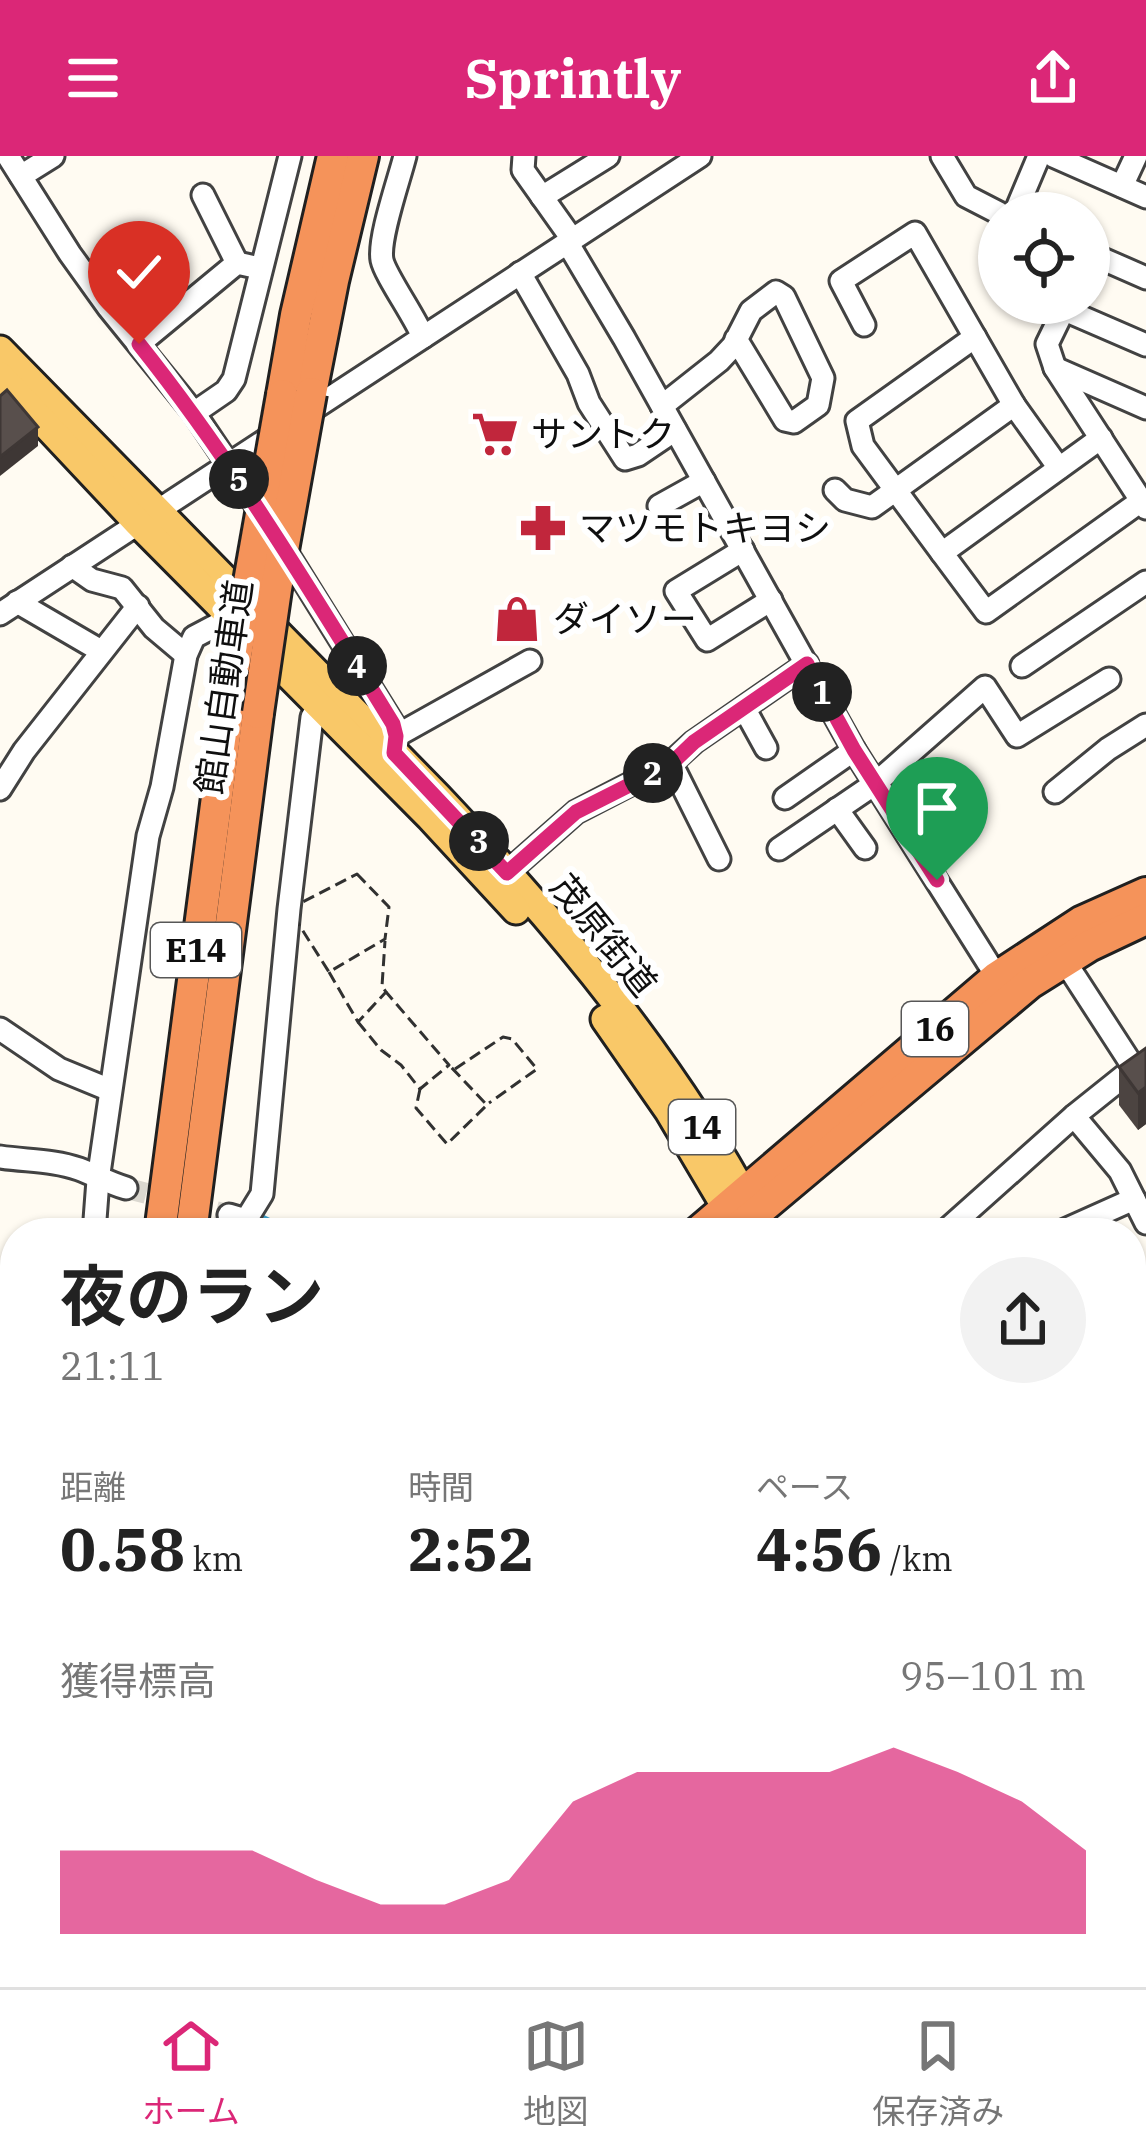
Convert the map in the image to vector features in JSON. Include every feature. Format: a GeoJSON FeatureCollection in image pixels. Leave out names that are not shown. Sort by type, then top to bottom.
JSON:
{"type":"FeatureCollection","features":[{"type":"Feature","properties":{"kind":"highway","name":"館山自動車道"},"geometry":{"type":"LineString","coordinates":[[192,1218],[276,589],[297,394],[296,315],[333,156]]}},
{"type":"Feature","properties":{"kind":"highway","name":"館山自動車道"},"geometry":{"type":"LineString","coordinates":[[162,1218],[234,667],[297,394],[333,281],[363,156]]}},
{"type":"Feature","properties":{"kind":"highway","name":"16"},"geometry":{"type":"LineString","coordinates":[[744,1218],[997,977],[1082,922],[1146,893]]}},
{"type":"Feature","properties":{"kind":"highway","name":"16"},"geometry":{"type":"LineString","coordinates":[[744,1218],[991,1014],[1064,960],[1146,919]]}},
{"type":"Feature","properties":{"kind":"main road","name":"茂原街道"},"geometry":{"type":"LineString","coordinates":[[0,350],[232,616],[320,705],[393,755],[430,817],[516,910],[605,1020],[741,1218]]}},
{"type":"Feature","properties":{"kind":"main road","name":"茂原街道"},"geometry":{"type":"LineString","coordinates":[[0,376],[393,755],[507,873],[685,1099],[741,1218]]}},
{"type":"Feature","properties":{"kind":"street"},"geometry":{"type":"LineString","coordinates":[[8,156],[108,307],[230,464],[393,724],[393,755]]}},
{"type":"Feature","properties":{"kind":"street"},"geometry":{"type":"LineString","coordinates":[[21,176],[53,156]]}},
{"type":"Feature","properties":{"kind":"street"},"geometry":{"type":"LineString","coordinates":[[194,413],[226,391],[234,379],[290,156]]}},
{"type":"Feature","properties":{"kind":"street"},"geometry":{"type":"LineString","coordinates":[[405,156],[382,262],[423,337]]}},
{"type":"Feature","properties":{"kind":"street"},"geometry":{"type":"LineString","coordinates":[[524,156],[523,170],[570,240],[854,750],[997,977]]}},
{"type":"Feature","properties":{"kind":"street"},"geometry":{"type":"LineString","coordinates":[[542,197],[608,156]]}},
{"type":"Feature","properties":{"kind":"street"},"geometry":{"type":"LineString","coordinates":[[9,608],[700,156]]}},
{"type":"Feature","properties":{"kind":"street"},"geometry":{"type":"LineString","coordinates":[[942,156],[966,196],[978,202]]}},
{"type":"Feature","properties":{"kind":"street"},"geometry":{"type":"LineString","coordinates":[[1024,192],[1039,156]]}},
{"type":"Feature","properties":{"kind":"street"},"geometry":{"type":"LineString","coordinates":[[1053,156],[1146,197]]}},
{"type":"Feature","properties":{"kind":"street"},"geometry":{"type":"LineString","coordinates":[[1122,186],[1136,156]]}},
{"type":"Feature","properties":{"kind":"street"},"geometry":{"type":"LineString","coordinates":[[203,195],[237,263]]}},
{"type":"Feature","properties":{"kind":"street"},"geometry":{"type":"LineString","coordinates":[[864,325],[841,280],[916,233],[1014,405],[1059,468]]}},
{"type":"Feature","properties":{"kind":"street"},"geometry":{"type":"LineString","coordinates":[[1110,262],[1146,278]]}},
{"type":"Feature","properties":{"kind":"street"},"geometry":{"type":"LineString","coordinates":[[139,344],[237,263]]}},
{"type":"Feature","properties":{"kind":"street"},"geometry":{"type":"LineString","coordinates":[[237,263],[260,268]]}},
{"type":"Feature","properties":{"kind":"street"},"geometry":{"type":"LineString","coordinates":[[520,273],[578,374],[589,403],[625,459],[675,430]]}},
{"type":"Feature","properties":{"kind":"street"},"geometry":{"type":"LineString","coordinates":[[662,406],[719,361],[751,310],[776,292],[784,297],[823,378],[818,405],[794,422],[785,420],[736,339]]}},
{"type":"Feature","properties":{"kind":"street"},"geometry":{"type":"LineString","coordinates":[[975,337],[857,421],[863,446],[986,612],[1144,504],[1055,368],[1047,344],[1057,324]]}},
{"type":"Feature","properties":{"kind":"street"},"geometry":{"type":"LineString","coordinates":[[1103,324],[1146,345]]}},
{"type":"Feature","properties":{"kind":"street"},"geometry":{"type":"LineString","coordinates":[[1055,368],[1146,408]]}},
{"type":"Feature","properties":{"kind":"street"},"geometry":{"type":"LineString","coordinates":[[835,490],[845,500],[872,507],[1014,405]]}},
{"type":"Feature","properties":{"kind":"street"},"geometry":{"type":"LineString","coordinates":[[942,553],[1101,438]]}},
{"type":"Feature","properties":{"kind":"street"},"geometry":{"type":"LineString","coordinates":[[659,506],[704,481]]}},
{"type":"Feature","properties":{"kind":"street"},"geometry":{"type":"LineString","coordinates":[[742,550],[676,591],[707,640],[771,600]]}},
{"type":"Feature","properties":{"kind":"street"},"geometry":{"type":"LineString","coordinates":[[72,566],[92,580],[122,588],[154,628],[186,655]]}},
{"type":"Feature","properties":{"kind":"street"},"geometry":{"type":"LineString","coordinates":[[1022,666],[1146,583]]}},
{"type":"Feature","properties":{"kind":"street"},"geometry":{"type":"LineString","coordinates":[[0,789],[24,751],[138,606]]}},
{"type":"Feature","properties":{"kind":"street"},"geometry":{"type":"LineString","coordinates":[[9,608],[101,651]]}},
{"type":"Feature","properties":{"kind":"street"},"geometry":{"type":"LineString","coordinates":[[95,1218],[148,836],[162,787],[186,655],[194,637],[232,616]]}},
{"type":"Feature","properties":{"kind":"street"},"geometry":{"type":"LineString","coordinates":[[393,755],[530,661]]}},
{"type":"Feature","properties":{"kind":"street"},"geometry":{"type":"LineString","coordinates":[[507,873],[576,812],[671,764],[694,742],[807,664]]}},
{"type":"Feature","properties":{"kind":"street"},"geometry":{"type":"LineString","coordinates":[[778,849],[876,783],[985,687],[1016,736],[1109,679]]}},
{"type":"Feature","properties":{"kind":"street"},"geometry":{"type":"LineString","coordinates":[[247,1218],[262,1194],[289,909],[313,717],[320,705]]}},
{"type":"Feature","properties":{"kind":"street"},"geometry":{"type":"LineString","coordinates":[[744,708],[766,748]]}},
{"type":"Feature","properties":{"kind":"street"},"geometry":{"type":"LineString","coordinates":[[1055,792],[1146,725]]}},
{"type":"Feature","properties":{"kind":"street"},"geometry":{"type":"LineString","coordinates":[[785,797],[854,750]]}},
{"type":"Feature","properties":{"kind":"street"},"geometry":{"type":"LineString","coordinates":[[671,764],[719,860]]}},
{"type":"Feature","properties":{"kind":"street"},"geometry":{"type":"LineString","coordinates":[[837,809],[865,848]]}},
{"type":"Feature","properties":{"kind":"street"},"geometry":{"type":"LineString","coordinates":[[960,1218],[1134,1067],[1064,960]]}},
{"type":"Feature","properties":{"kind":"street"},"geometry":{"type":"LineString","coordinates":[[0,1029],[59,1070],[110,1090]]}},
{"type":"Feature","properties":{"kind":"street"},"geometry":{"type":"LineString","coordinates":[[1074,1116],[1136,1187],[1145,1218]]}},
{"type":"Feature","properties":{"kind":"street"},"geometry":{"type":"LineString","coordinates":[[1,1158],[79,1169],[126,1188]]}},
{"type":"Feature","properties":{"kind":"street"},"geometry":{"type":"LineString","coordinates":[[1083,1218],[1136,1187]]}},
{"type":"Feature","properties":{"kind":"street"},"geometry":{"type":"LineString","coordinates":[[229,1215],[239,1218]]}},
{"type":"Feature","properties":{"kind":"path"},"geometry":{"type":"LineString","coordinates":[[420,1089],[358,1022],[289,909],[357,874],[389,907],[382,986],[487,1105]]}},
{"type":"Feature","properties":{"kind":"path"},"geometry":{"type":"LineString","coordinates":[[329,973],[385,939]]}},
{"type":"Feature","properties":{"kind":"path"},"geometry":{"type":"LineString","coordinates":[[358,1022],[386,992]]}},
{"type":"Feature","properties":{"kind":"path"},"geometry":{"type":"LineString","coordinates":[[503,1037],[512,1039],[536,1069],[487,1105],[447,1144],[416,1108],[420,1089],[451,1067],[503,1037]]}},
{"type":"Feature","properties":{"kind":"building"},"geometry":{"type":"Polygon","coordinates":[[[7,390],[38,427],[0,457],[0,396],[7,390]]]}},
{"type":"Feature","properties":{"kind":"building"},"geometry":{"type":"Polygon","coordinates":[[[1146,1048],[1146,1087],[1138,1093],[1119,1067],[1146,1048]]]}},
{"type":"Feature","properties":{"kind":"tunnel"},"geometry":{"type":"LineString","coordinates":[[126,1188],[229,1215]]}},
{"type":"Feature","properties":{"kind":"place","name":"サントク"},"geometry":{"type":"Point","coordinates":[495,434]}},
{"type":"Feature","properties":{"kind":"place","name":"マツモトキヨシ"},"geometry":{"type":"Point","coordinates":[543,528]}},
{"type":"Feature","properties":{"kind":"place","name":"ダイソー"},"geometry":{"type":"Point","coordinates":[517,619]}},
{"type":"Feature","properties":{"kind":"route"},"geometry":{"type":"LineString","coordinates":[[139,344],[230,464],[306,583],[393,724],[394,753],[507,873],[576,812],[671,764],[694,742],[807,664],[854,750],[937,880]]}}]}
